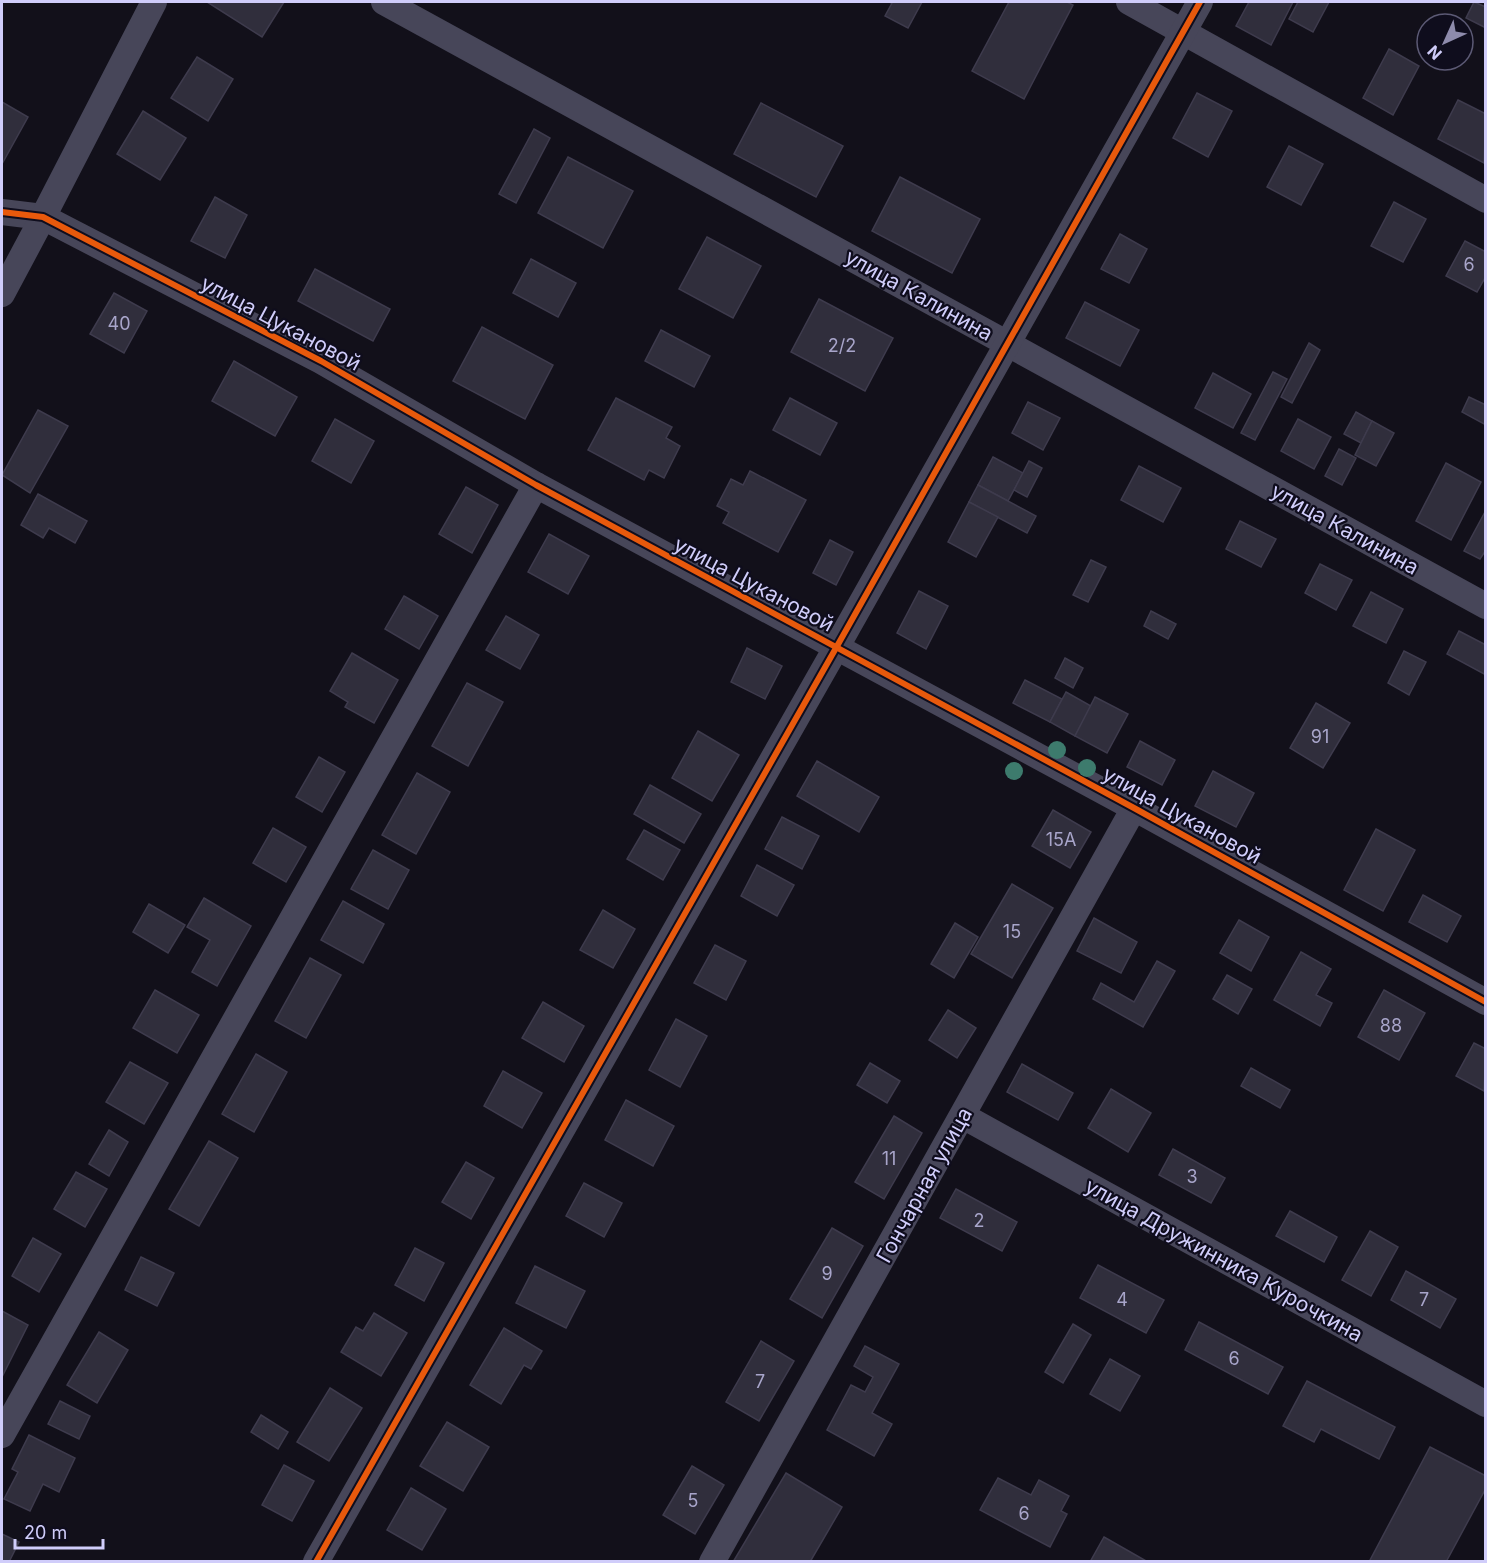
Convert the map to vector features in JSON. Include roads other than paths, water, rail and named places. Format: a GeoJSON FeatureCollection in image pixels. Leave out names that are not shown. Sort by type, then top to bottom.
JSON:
{"type":"FeatureCollection","features":[{"type":"Feature","properties":{"kind":"street"},"geometry":{"type":"LineString","coordinates":[[2,294],[154,2]]}},
{"type":"Feature","properties":{"kind":"street","name":"улица Калинина"},"geometry":{"type":"LineString","coordinates":[[384,2],[1485,606]]}},
{"type":"Feature","properties":{"kind":"street"},"geometry":{"type":"LineString","coordinates":[[1129,2],[1485,200]]}},
{"type":"Feature","properties":{"kind":"street"},"geometry":{"type":"LineString","coordinates":[[316,1562],[1200,2]]}},
{"type":"Feature","properties":{"kind":"street","name":"улица Цукановой"},"geometry":{"type":"LineString","coordinates":[[2,212],[44,217],[321,361],[536,485],[1134,808],[1485,1002]]}},
{"type":"Feature","properties":{"kind":"street"},"geometry":{"type":"LineString","coordinates":[[2,1435],[536,485]]}},
{"type":"Feature","properties":{"kind":"street","name":"Гончарная улица"},"geometry":{"type":"LineString","coordinates":[[712,1562],[1134,808]]}},
{"type":"Feature","properties":{"kind":"street","name":"улица Дружинника Курочкина"},"geometry":{"type":"LineString","coordinates":[[963,1116],[1485,1404]]}}]}
